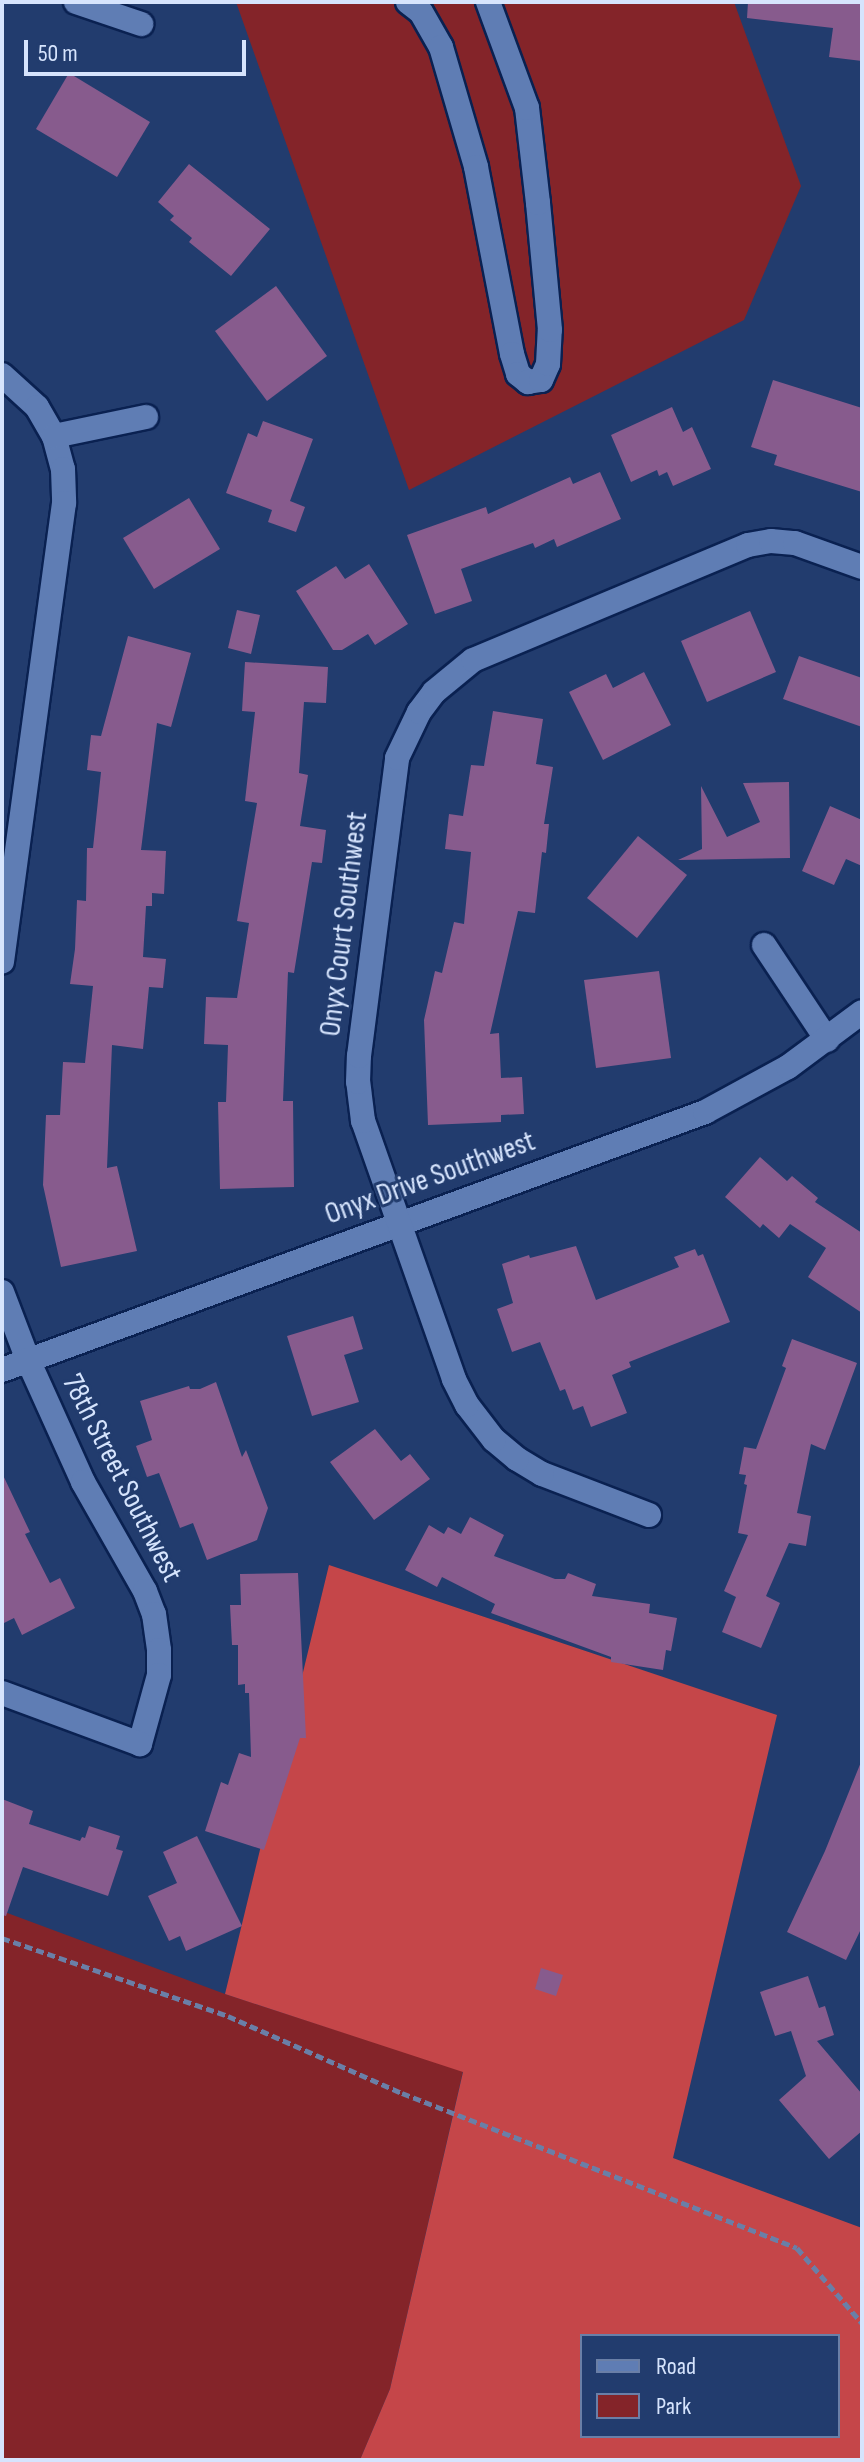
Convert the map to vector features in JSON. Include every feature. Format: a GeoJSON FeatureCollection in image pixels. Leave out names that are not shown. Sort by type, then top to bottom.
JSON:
{"type":"FeatureCollection","features":[{"type":"Feature","properties":{"kind":"street"},"geometry":{"type":"LineString","coordinates":[[76,2],[141,24]]}},
{"type":"Feature","properties":{"kind":"street"},"geometry":{"type":"LineString","coordinates":[[408,2],[421,12],[441,47],[476,167],[512,354],[518,374],[528,382],[541,380],[548,364],[550,330],[538,203],[527,108],[488,2]]}},
{"type":"Feature","properties":{"kind":"street"},"geometry":{"type":"LineString","coordinates":[[2,375],[37,407],[54,436],[63,469],[64,503],[2,962]]}},
{"type":"Feature","properties":{"kind":"street"},"geometry":{"type":"LineString","coordinates":[[54,436],[146,417]]}},
{"type":"Feature","properties":{"kind":"street","name":"Onyx Court Southwest"},"geometry":{"type":"LineString","coordinates":[[649,1515],[542,1474],[494,1440],[467,1405],[454,1379],[363,1121],[358,1082],[397,758],[419,712],[434,692],[473,660],[748,545],[771,541],[795,543],[862,567]]}},
{"type":"Feature","properties":{"kind":"street"},"geometry":{"type":"LineString","coordinates":[[764,945],[827,1040]]}},
{"type":"Feature","properties":{"kind":"street","name":"Onyx Drive Southwest"},"geometry":{"type":"LineString","coordinates":[[2,1370],[705,1112],[788,1067],[862,1012]]}},
{"type":"Feature","properties":{"kind":"street","name":"78th Street Southwest"},"geometry":{"type":"LineString","coordinates":[[2,1292],[28,1360],[83,1482],[145,1591],[154,1614],[159,1650],[159,1675],[140,1744],[2,1693]]}},
{"type":"Feature","properties":{"kind":"path"},"geometry":{"type":"LineString","coordinates":[[2,1938],[228,2016],[402,2093],[797,2248],[862,2323]]}},
{"type":"Feature","properties":{"kind":"green space"},"geometry":{"type":"Polygon","coordinates":[[[236,2],[734,2],[801,186],[744,320],[409,490],[236,2]]]}},
{"type":"Feature","properties":{"kind":"green space"},"geometry":{"type":"Polygon","coordinates":[[[2,1911],[225,1994],[463,2071],[390,2389],[360,2460],[2,2460],[2,1911]]]}},
{"type":"Feature","properties":{"kind":"shaded area"},"geometry":{"type":"Polygon","coordinates":[[[329,1565],[777,1715],[673,2158],[862,2228],[862,2460],[360,2460],[390,2389],[463,2072],[225,1994],[329,1565]]]}},
{"type":"Feature","properties":{"kind":"building"},"geometry":{"type":"Polygon","coordinates":[[[748,2],[862,2],[862,61],[829,57],[833,28],[747,18],[748,2]]]}},
{"type":"Feature","properties":{"kind":"building"},"geometry":{"type":"Polygon","coordinates":[[[69,73],[150,122],[117,177],[36,129],[69,73]]]}},
{"type":"Feature","properties":{"kind":"building"},"geometry":{"type":"Polygon","coordinates":[[[189,164],[270,229],[231,276],[189,242],[192,238],[170,220],[174,216],[158,202],[189,164]]]}},
{"type":"Feature","properties":{"kind":"building"},"geometry":{"type":"Polygon","coordinates":[[[276,286],[327,356],[267,401],[215,331],[276,286]]]}},
{"type":"Feature","properties":{"kind":"building"},"geometry":{"type":"Polygon","coordinates":[[[773,380],[862,408],[862,492],[774,465],[777,455],[751,447],[773,380]]]}},
{"type":"Feature","properties":{"kind":"building"},"geometry":{"type":"Polygon","coordinates":[[[672,407],[683,432],[692,427],[711,469],[673,486],[667,472],[659,476],[657,470],[631,482],[611,435],[672,407]]]}},
{"type":"Feature","properties":{"kind":"building"},"geometry":{"type":"Polygon","coordinates":[[[263,421],[313,439],[290,501],[305,507],[296,532],[268,522],[272,510],[226,493],[248,433],[257,437],[263,421]]]}},
{"type":"Feature","properties":{"kind":"building"},"geometry":{"type":"Polygon","coordinates":[[[600,472],[621,519],[557,547],[554,539],[535,548],[533,543],[461,569],[472,601],[435,614],[407,535],[486,507],[488,514],[570,477],[573,484],[600,472]]]}},
{"type":"Feature","properties":{"kind":"building"},"geometry":{"type":"Polygon","coordinates":[[[189,498],[220,549],[154,589],[123,538],[189,498]]]}},
{"type":"Feature","properties":{"kind":"building"},"geometry":{"type":"Polygon","coordinates":[[[369,564],[408,624],[375,645],[368,634],[342,650],[333,650],[296,591],[336,566],[345,579],[369,564]]]}},
{"type":"Feature","properties":{"kind":"building"},"geometry":{"type":"Polygon","coordinates":[[[237,610],[260,615],[251,654],[228,648],[237,610]]]}},
{"type":"Feature","properties":{"kind":"building"},"geometry":{"type":"Polygon","coordinates":[[[750,611],[776,672],[707,702],[681,641],[750,611]]]}},
{"type":"Feature","properties":{"kind":"building"},"geometry":{"type":"Polygon","coordinates":[[[128,636],[191,653],[171,727],[157,723],[141,850],[166,851],[164,894],[152,893],[152,906],[146,906],[143,957],[166,959],[163,988],[149,987],[143,1049],[112,1045],[107,1168],[117,1166],[137,1251],[61,1267],[43,1185],[46,1115],[60,1115],[63,1062],[85,1063],[93,986],[70,984],[77,900],[86,901],[87,848],[93,848],[101,772],[87,770],[91,735],[101,736],[128,636]]]}},
{"type":"Feature","properties":{"kind":"building"},"geometry":{"type":"Polygon","coordinates":[[[799,656],[862,678],[862,727],[783,699],[799,656]]]}},
{"type":"Feature","properties":{"kind":"building"},"geometry":{"type":"Polygon","coordinates":[[[245,662],[328,667],[326,703],[304,702],[299,773],[308,775],[300,826],[326,830],[322,863],[312,862],[294,973],[288,972],[283,1101],[293,1101],[294,1187],[220,1189],[218,1102],[226,1102],[228,1045],[204,1044],[206,997],[237,998],[249,923],[237,921],[257,803],[245,801],[255,712],[242,711],[245,662]]]}},
{"type":"Feature","properties":{"kind":"building"},"geometry":{"type":"Polygon","coordinates":[[[644,672],[671,725],[603,760],[569,692],[606,674],[613,688],[644,672]]]}},
{"type":"Feature","properties":{"kind":"building"},"geometry":{"type":"Polygon","coordinates":[[[493,711],[543,719],[536,764],[553,767],[544,824],[549,824],[546,853],[542,852],[535,913],[518,911],[490,1034],[499,1033],[501,1078],[522,1077],[524,1114],[501,1115],[501,1122],[428,1125],[424,1020],[435,971],[442,973],[454,922],[464,924],[471,852],[445,849],[449,814],[463,816],[471,765],[484,766],[493,711]]]}},
{"type":"Feature","properties":{"kind":"building"},"geometry":{"type":"Polygon","coordinates":[[[789,782],[790,858],[678,860],[702,849],[701,786],[727,837],[760,822],[743,783],[789,782]]]}},
{"type":"Feature","properties":{"kind":"building"},"geometry":{"type":"Polygon","coordinates":[[[830,806],[862,820],[862,866],[846,859],[834,885],[802,871],[830,806]]]}},
{"type":"Feature","properties":{"kind":"building"},"geometry":{"type":"Polygon","coordinates":[[[638,836],[687,875],[637,938],[587,898],[638,836]]]}},
{"type":"Feature","properties":{"kind":"building"},"geometry":{"type":"Polygon","coordinates":[[[659,971],[671,1058],[596,1068],[584,980],[659,971]]]}},
{"type":"Feature","properties":{"kind":"building"},"geometry":{"type":"Polygon","coordinates":[[[760,1157],[787,1181],[792,1176],[818,1198],[815,1202],[862,1233],[862,1313],[808,1277],[826,1248],[790,1224],[779,1238],[763,1224],[760,1228],[725,1197],[760,1157]]]}},
{"type":"Feature","properties":{"kind":"building"},"geometry":{"type":"Polygon","coordinates":[[[576,1246],[596,1300],[679,1267],[674,1257],[695,1249],[698,1256],[703,1254],[730,1322],[629,1362],[631,1367],[612,1375],[627,1413],[591,1427],[583,1406],[573,1410],[565,1389],[560,1391],[540,1342],[512,1352],[497,1309],[513,1303],[502,1264],[576,1246]]]}},
{"type":"Feature","properties":{"kind":"building"},"geometry":{"type":"Polygon","coordinates":[[[353,1316],[363,1349],[344,1355],[359,1402],[312,1416],[287,1336],[353,1316]]]}},
{"type":"Feature","properties":{"kind":"building"},"geometry":{"type":"Polygon","coordinates":[[[792,1339],[857,1363],[825,1450],[811,1444],[797,1513],[811,1516],[806,1546],[789,1543],[766,1596],[780,1603],[761,1648],[722,1632],[736,1597],[724,1591],[748,1535],[738,1533],[747,1485],[744,1484],[746,1475],[739,1474],[744,1447],[756,1449],[786,1368],[782,1366],[792,1339]]]}},
{"type":"Feature","properties":{"kind":"building"},"geometry":{"type":"Polygon","coordinates":[[[216,1382],[242,1457],[246,1450],[268,1508],[257,1540],[207,1560],[193,1523],[180,1528],[159,1473],[147,1477],[136,1446],[152,1440],[140,1401],[189,1386],[190,1389],[200,1389],[216,1382]]]}},
{"type":"Feature","properties":{"kind":"building"},"geometry":{"type":"Polygon","coordinates":[[[375,1429],[401,1461],[410,1454],[430,1479],[374,1520],[330,1462],[375,1429]]]}},
{"type":"Feature","properties":{"kind":"building"},"geometry":{"type":"Polygon","coordinates":[[[2,1473],[30,1532],[25,1534],[50,1583],[60,1578],[75,1608],[22,1635],[14,1618],[2,1624],[2,1473]]]}},
{"type":"Feature","properties":{"kind":"building"},"geometry":{"type":"Polygon","coordinates":[[[470,1517],[504,1535],[494,1556],[555,1579],[565,1579],[568,1573],[596,1584],[592,1596],[650,1604],[649,1613],[677,1618],[671,1651],[666,1650],[663,1670],[611,1662],[611,1657],[491,1613],[495,1604],[442,1577],[437,1587],[405,1570],[429,1525],[444,1534],[448,1527],[461,1534],[470,1517]]]}},
{"type":"Feature","properties":{"kind":"building"},"geometry":{"type":"Polygon","coordinates":[[[298,1573],[306,1738],[300,1738],[264,1850],[205,1831],[221,1782],[228,1785],[239,1753],[251,1757],[249,1693],[245,1693],[245,1684],[238,1685],[238,1645],[232,1645],[230,1605],[241,1605],[240,1574],[298,1573]]]}},
{"type":"Feature","properties":{"kind":"building"},"geometry":{"type":"Polygon","coordinates":[[[861,1762],[862,1927],[846,1960],[787,1932],[825,1851],[861,1762]]]}},
{"type":"Feature","properties":{"kind":"building"},"geometry":{"type":"Polygon","coordinates":[[[2,1799],[33,1811],[29,1824],[80,1841],[82,1837],[85,1838],[89,1826],[120,1836],[116,1849],[123,1851],[108,1896],[23,1867],[6,1916],[2,1915],[2,1799]]]}},
{"type":"Feature","properties":{"kind":"building"},"geometry":{"type":"Polygon","coordinates":[[[197,1836],[242,1926],[186,1951],[180,1936],[169,1941],[148,1896],[177,1883],[163,1852],[197,1836]]]}},
{"type":"Feature","properties":{"kind":"building"},"geometry":{"type":"Polygon","coordinates":[[[541,1968],[563,1975],[556,1996],[535,1989],[541,1968]]]}},
{"type":"Feature","properties":{"kind":"building"},"geometry":{"type":"Polygon","coordinates":[[[808,1976],[819,2008],[825,2006],[834,2035],[817,2041],[862,2094],[862,2131],[829,2159],[779,2100],[806,2076],[791,2031],[775,2036],[760,1992],[808,1976]]]}}]}
